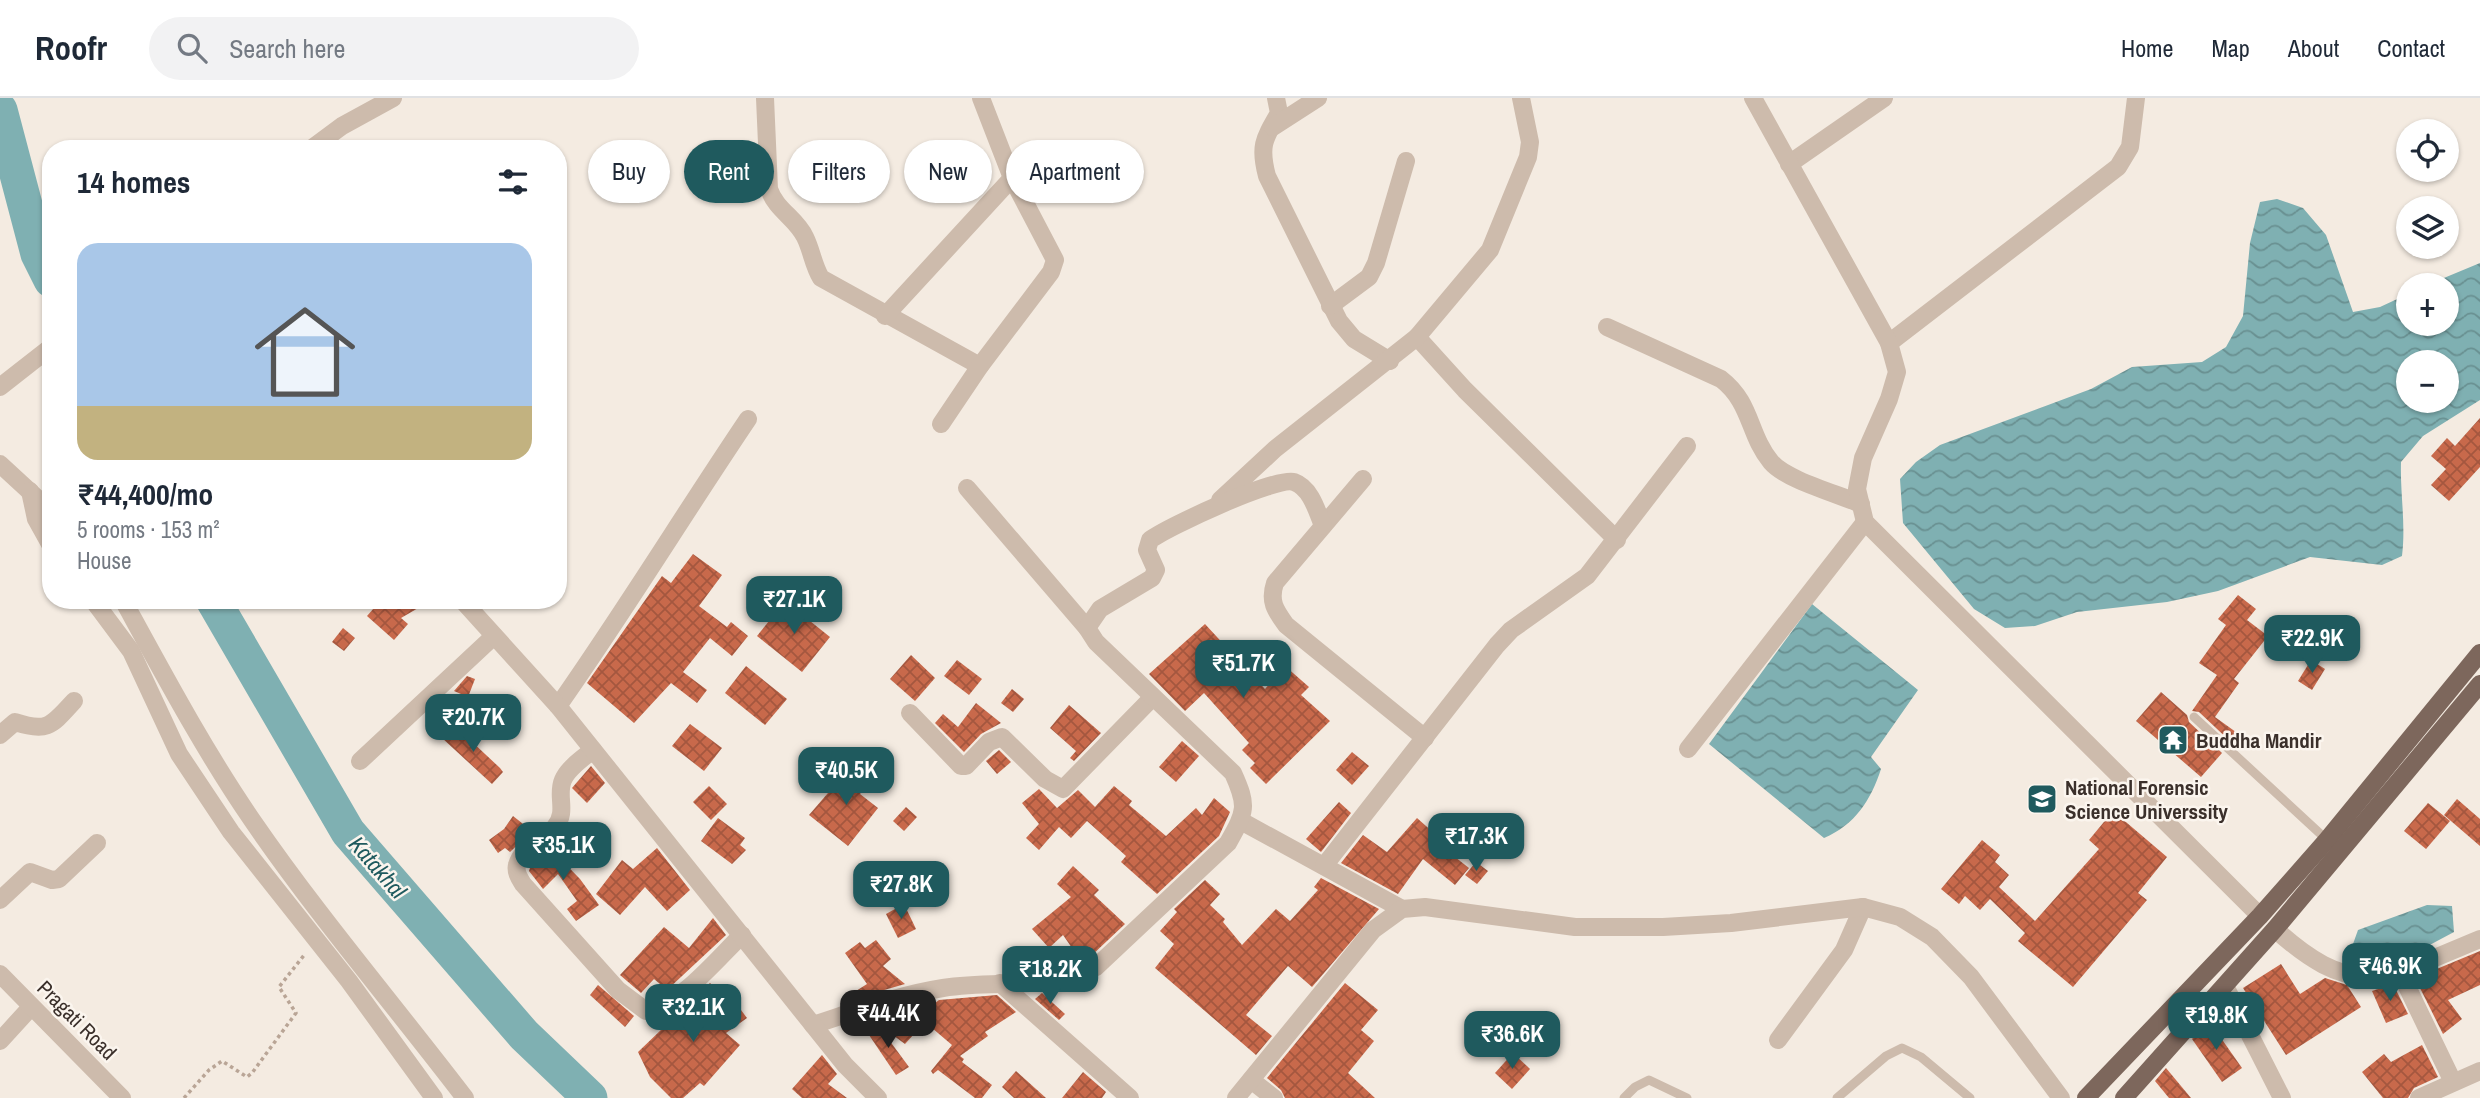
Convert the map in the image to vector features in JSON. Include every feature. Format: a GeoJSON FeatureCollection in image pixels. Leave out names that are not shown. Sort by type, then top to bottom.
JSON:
{"type":"FeatureCollection","features":[{"type":"Feature","properties":{"kind":"main road"},"geometry":{"type":"LineString","coordinates":[[2086,1098],[2260,916],[2327,840],[2480,653]]}},
{"type":"Feature","properties":{"kind":"main road"},"geometry":{"type":"LineString","coordinates":[[2124,1098],[2275,929],[2480,684]]}},
{"type":"Feature","properties":{"kind":"street"},"geometry":{"type":"LineString","coordinates":[[323,140],[342,126],[393,98]]}},
{"type":"Feature","properties":{"kind":"street"},"geometry":{"type":"LineString","coordinates":[[765,98],[769,189],[773,200],[806,238],[813,265],[821,278],[885,316],[980,366]]}},
{"type":"Feature","properties":{"kind":"street"},"geometry":{"type":"LineString","coordinates":[[981,98],[1006,163]]}},
{"type":"Feature","properties":{"kind":"street"},"geometry":{"type":"LineString","coordinates":[[1276,98],[1279,113],[1261,153],[1267,176],[1330,306],[1354,339],[1390,360]]}},
{"type":"Feature","properties":{"kind":"street"},"geometry":{"type":"LineString","coordinates":[[1270,128],[1318,98]]}},
{"type":"Feature","properties":{"kind":"street"},"geometry":{"type":"LineString","coordinates":[[1210,510],[1275,449],[1417,337],[1490,250],[1528,157],[1530,142],[1521,98]]}},
{"type":"Feature","properties":{"kind":"street"},"geometry":{"type":"LineString","coordinates":[[1753,98],[1889,343],[1897,372],[1889,399],[1863,458],[1857,489],[1865,522],[2260,916]]}},
{"type":"Feature","properties":{"kind":"street"},"geometry":{"type":"LineString","coordinates":[[1788,164],[1884,98]]}},
{"type":"Feature","properties":{"kind":"street"},"geometry":{"type":"LineString","coordinates":[[1889,343],[2118,167],[2130,147],[2136,98]]}},
{"type":"Feature","properties":{"kind":"street"},"geometry":{"type":"LineString","coordinates":[[1330,306],[1368,277],[1376,263],[1406,161]]}},
{"type":"Feature","properties":{"kind":"street"},"geometry":{"type":"LineString","coordinates":[[885,316],[1006,185]]}},
{"type":"Feature","properties":{"kind":"street"},"geometry":{"type":"LineString","coordinates":[[941,424],[980,366],[1051,272],[1055,260],[1025,203]]}},
{"type":"Feature","properties":{"kind":"street"},"geometry":{"type":"LineString","coordinates":[[1607,327],[1721,379],[1733,388],[1746,405],[1755,433],[1773,465],[1861,503]]}},
{"type":"Feature","properties":{"kind":"street"},"geometry":{"type":"LineString","coordinates":[[1417,337],[1465,390],[1617,540]]}},
{"type":"Feature","properties":{"kind":"street"},"geometry":{"type":"LineString","coordinates":[[0,387],[42,354]]}},
{"type":"Feature","properties":{"kind":"street"},"geometry":{"type":"LineString","coordinates":[[558,706],[610,632],[664,543],[748,419]]}},
{"type":"Feature","properties":{"kind":"street"},"geometry":{"type":"LineString","coordinates":[[1324,866],[1497,645],[1511,630],[1587,576],[1687,446]]}},
{"type":"Feature","properties":{"kind":"street"},"geometry":{"type":"LineString","coordinates":[[0,464],[42,502]]}},
{"type":"Feature","properties":{"kind":"street"},"geometry":{"type":"LineString","coordinates":[[1363,479],[1275,583],[1271,595],[1275,610],[1307,645],[1425,738]]}},
{"type":"Feature","properties":{"kind":"street"},"geometry":{"type":"LineString","coordinates":[[1087,628],[1100,610],[1152,578],[1156,570],[1147,550],[1150,540],[1210,510],[1281,480],[1294,481],[1310,495],[1323,526]]}},
{"type":"Feature","properties":{"kind":"street"},"geometry":{"type":"LineString","coordinates":[[813,1024],[909,994],[1000,984],[1044,984],[1072,978],[1096,967],[1228,843],[1241,821],[1244,799],[1233,773],[1096,642],[967,488]]}},
{"type":"Feature","properties":{"kind":"street"},"geometry":{"type":"LineString","coordinates":[[30,491],[36,519],[42,530]]}},
{"type":"Feature","properties":{"kind":"street"},"geometry":{"type":"LineString","coordinates":[[1688,749],[1865,522]]}},
{"type":"Feature","properties":{"kind":"street"},"geometry":{"type":"LineString","coordinates":[[100,609],[131,652],[160,718],[201,788],[262,875],[349,981],[433,1098]]}},
{"type":"Feature","properties":{"kind":"street"},"geometry":{"type":"LineString","coordinates":[[128,609],[199,738],[251,819],[331,929],[465,1098]]}},
{"type":"Feature","properties":{"kind":"street"},"geometry":{"type":"LineString","coordinates":[[470,609],[558,706],[845,1065],[878,1098]]}},
{"type":"Feature","properties":{"kind":"street"},"geometry":{"type":"LineString","coordinates":[[360,761],[494,636]]}},
{"type":"Feature","properties":{"kind":"street"},"geometry":{"type":"LineString","coordinates":[[910,713],[961,765],[966,766],[989,742],[1002,737],[1045,779],[1063,789],[1152,698]]}},
{"type":"Feature","properties":{"kind":"street"},"geometry":{"type":"LineString","coordinates":[[0,735],[16,722],[36,729],[46,728],[74,701]]}},
{"type":"Feature","properties":{"kind":"street"},"geometry":{"type":"LineString","coordinates":[[593,750],[567,773],[561,783],[564,804],[555,826],[523,855],[516,865],[517,874],[523,884],[618,990],[646,1011],[660,1009],[674,999],[742,935]]}},
{"type":"Feature","properties":{"kind":"street"},"geometry":{"type":"LineString","coordinates":[[1241,821],[1402,909]]}},
{"type":"Feature","properties":{"kind":"street"},"geometry":{"type":"LineString","coordinates":[[0,900],[30,872],[52,880],[59,879],[97,843]]}},
{"type":"Feature","properties":{"kind":"street"},"geometry":{"type":"LineString","coordinates":[[1236,1098],[1373,930],[1402,909],[1425,907],[1575,927],[1663,927],[1863,907],[1900,917],[1932,937],[1971,977],[2061,1098]]}},
{"type":"Feature","properties":{"kind":"street"},"geometry":{"type":"LineString","coordinates":[[1778,1040],[1844,950],[1863,907]]}},
{"type":"Feature","properties":{"kind":"street"},"geometry":{"type":"LineString","coordinates":[[2275,929],[2312,959],[2340,974],[2364,978],[2400,972],[2480,939]]}},
{"type":"Feature","properties":{"kind":"street"},"geometry":{"type":"LineString","coordinates":[[2400,972],[2453,1082]]}},
{"type":"Feature","properties":{"kind":"street","name":"Pragati Road"},"geometry":{"type":"LineString","coordinates":[[0,974],[122,1098]]}},
{"type":"Feature","properties":{"kind":"street"},"geometry":{"type":"LineString","coordinates":[[1000,984],[1130,1098]]}},
{"type":"Feature","properties":{"kind":"street"},"geometry":{"type":"LineString","coordinates":[[2225,986],[2282,1098]]}},
{"type":"Feature","properties":{"kind":"street"},"geometry":{"type":"LineString","coordinates":[[0,1041],[31,1007]]}},
{"type":"Feature","properties":{"kind":"street"},"geometry":{"type":"LineString","coordinates":[[2420,1098],[2480,1070]]}},
{"type":"Feature","properties":{"kind":"street"},"geometry":{"type":"LineString","coordinates":[[1251,1080],[1274,1098]]}},
{"type":"Feature","properties":{"kind":"lane"},"geometry":{"type":"LineString","coordinates":[[2194,717],[2327,840]]}},
{"type":"Feature","properties":{"kind":"lane"},"geometry":{"type":"LineString","coordinates":[[1837,1098],[1886,1056],[1902,1048],[1921,1057],[1970,1098]]}},
{"type":"Feature","properties":{"kind":"lane"},"geometry":{"type":"LineString","coordinates":[[1625,1098],[1635,1087],[1649,1080],[1687,1098]]}},
{"type":"Feature","properties":{"kind":"path"},"geometry":{"type":"LineString","coordinates":[[184,1098],[209,1070],[222,1061],[240,1075],[247,1077],[252,1073],[296,1013],[279,987],[316,941]]}},
{"type":"Feature","properties":{"kind":"water"},"geometry":{"type":"Polygon","coordinates":[[[2277,199],[2303,208],[2326,235],[2353,312],[2380,307],[2396,300],[2396,336],[2459,336],[2459,273],[2456,273],[2480,263],[2480,400],[2423,436],[2401,462],[2402,556],[2382,565],[2310,557],[2218,591],[2167,602],[2077,612],[2035,626],[2005,628],[1974,609],[1903,523],[1900,479],[1916,462],[1940,445],[2091,389],[2132,367],[2202,362],[2226,347],[2243,316],[2250,243],[2260,202],[2277,199]]]}},
{"type":"Feature","properties":{"kind":"water"},"geometry":{"type":"Polygon","coordinates":[[[1812,604],[1918,690],[1871,757],[1881,769],[1867,801],[1845,826],[1824,838],[1709,744],[1812,604]]]}},
{"type":"Feature","properties":{"kind":"water"},"geometry":{"type":"Polygon","coordinates":[[[2427,905],[2452,906],[2454,932],[2379,972],[2353,944],[2358,930],[2427,905]]]}},
{"type":"Feature","properties":{"kind":"building"},"geometry":{"type":"Polygon","coordinates":[[[2480,418],[2480,467],[2449,501],[2431,485],[2446,469],[2431,456],[2447,438],[2455,446],[2480,418]]]}},
{"type":"Feature","properties":{"kind":"building"},"geometry":{"type":"Polygon","coordinates":[[[693,554],[722,575],[699,606],[727,627],[731,622],[748,636],[732,656],[710,638],[683,672],[707,690],[697,703],[671,683],[634,723],[587,683],[662,576],[671,583],[693,554]]]}},
{"type":"Feature","properties":{"kind":"building"},"geometry":{"type":"Polygon","coordinates":[[[2238,595],[2256,609],[2247,620],[2268,636],[2234,679],[2239,683],[2215,717],[2240,735],[2233,744],[2199,712],[2192,711],[2217,675],[2199,663],[2226,625],[2218,619],[2238,595]]]}},
{"type":"Feature","properties":{"kind":"building"},"geometry":{"type":"Polygon","coordinates":[[[785,601],[830,637],[802,672],[757,636],[785,601]]]}},
{"type":"Feature","properties":{"kind":"building"},"geometry":{"type":"Polygon","coordinates":[[[373,609],[416,609],[401,618],[408,624],[394,640],[367,616],[373,609]]]}},
{"type":"Feature","properties":{"kind":"building"},"geometry":{"type":"Polygon","coordinates":[[[1205,624],[1265,689],[1285,666],[1309,687],[1301,695],[1330,721],[1266,784],[1250,768],[1255,763],[1242,750],[1249,743],[1204,693],[1185,711],[1149,674],[1205,624]]]}},
{"type":"Feature","properties":{"kind":"building"},"geometry":{"type":"Polygon","coordinates":[[[343,628],[355,638],[344,651],[332,642],[343,628]]]}},
{"type":"Feature","properties":{"kind":"building"},"geometry":{"type":"Polygon","coordinates":[[[911,655],[935,678],[915,701],[890,679],[911,655]]]}},
{"type":"Feature","properties":{"kind":"building"},"geometry":{"type":"Polygon","coordinates":[[[957,660],[982,679],[969,695],[944,676],[957,660]]]}},
{"type":"Feature","properties":{"kind":"building"},"geometry":{"type":"Polygon","coordinates":[[[2311,660],[2325,669],[2312,690],[2298,681],[2311,660]]]}},
{"type":"Feature","properties":{"kind":"building"},"geometry":{"type":"Polygon","coordinates":[[[746,666],[787,699],[765,725],[725,693],[746,666]]]}},
{"type":"Feature","properties":{"kind":"building"},"geometry":{"type":"Polygon","coordinates":[[[467,676],[475,679],[468,697],[454,691],[467,676]]]}},
{"type":"Feature","properties":{"kind":"building"},"geometry":{"type":"Polygon","coordinates":[[[1012,689],[1024,699],[1013,712],[1001,703],[1012,689]]]}},
{"type":"Feature","properties":{"kind":"building"},"geometry":{"type":"Polygon","coordinates":[[[2161,692],[2187,715],[2189,722],[2222,753],[2201,777],[2136,721],[2161,692]]]}},
{"type":"Feature","properties":{"kind":"building"},"geometry":{"type":"Polygon","coordinates":[[[976,703],[1001,723],[981,734],[964,752],[935,723],[943,714],[958,727],[976,703]]]}},
{"type":"Feature","properties":{"kind":"building"},"geometry":{"type":"Polygon","coordinates":[[[1069,705],[1101,733],[1074,761],[1070,758],[1076,751],[1050,728],[1069,705]]]}},
{"type":"Feature","properties":{"kind":"building"},"geometry":{"type":"Polygon","coordinates":[[[690,724],[722,748],[704,771],[672,746],[690,724]]]}},
{"type":"Feature","properties":{"kind":"building"},"geometry":{"type":"Polygon","coordinates":[[[454,725],[503,772],[492,784],[442,738],[454,725]]]}},
{"type":"Feature","properties":{"kind":"building"},"geometry":{"type":"Polygon","coordinates":[[[1182,741],[1199,756],[1176,782],[1159,767],[1182,741]]]}},
{"type":"Feature","properties":{"kind":"building"},"geometry":{"type":"Polygon","coordinates":[[[999,750],[1011,762],[997,774],[986,761],[999,750]]]}},
{"type":"Feature","properties":{"kind":"building"},"geometry":{"type":"Polygon","coordinates":[[[1352,752],[1369,766],[1352,785],[1336,770],[1352,752]]]}},
{"type":"Feature","properties":{"kind":"building"},"geometry":{"type":"Polygon","coordinates":[[[853,764],[871,781],[860,794],[878,808],[848,846],[809,815],[853,764]]]}},
{"type":"Feature","properties":{"kind":"building"},"geometry":{"type":"Polygon","coordinates":[[[591,766],[605,783],[587,803],[572,788],[591,766]]]}},
{"type":"Feature","properties":{"kind":"building"},"geometry":{"type":"Polygon","coordinates":[[[709,786],[727,804],[711,820],[693,802],[709,786]]]}},
{"type":"Feature","properties":{"kind":"building"},"geometry":{"type":"Polygon","coordinates":[[[1114,786],[1132,801],[1129,805],[1166,836],[1196,808],[1202,815],[1214,798],[1230,812],[1219,836],[1157,894],[1121,862],[1126,856],[1087,821],[1071,838],[1059,827],[1039,850],[1026,838],[1039,824],[1022,803],[1039,789],[1057,808],[1078,790],[1095,807],[1114,786]]]}},
{"type":"Feature","properties":{"kind":"building"},"geometry":{"type":"Polygon","coordinates":[[[2457,799],[2480,819],[2480,846],[2444,815],[2457,799]]]}},
{"type":"Feature","properties":{"kind":"building"},"geometry":{"type":"Polygon","coordinates":[[[1339,802],[1351,813],[1321,852],[1306,839],[1339,802]]]}},
{"type":"Feature","properties":{"kind":"building"},"geometry":{"type":"Polygon","coordinates":[[[2428,803],[2450,821],[2426,849],[2404,831],[2428,803]]]}},
{"type":"Feature","properties":{"kind":"building"},"geometry":{"type":"Polygon","coordinates":[[[906,807],[917,817],[904,831],[893,821],[906,807]]]}},
{"type":"Feature","properties":{"kind":"building"},"geometry":{"type":"Polygon","coordinates":[[[2113,811],[2167,857],[2138,893],[2147,900],[2073,987],[2018,941],[2025,933],[1990,899],[1980,910],[1965,896],[1959,904],[1941,889],[1982,840],[2000,855],[1995,862],[2009,875],[1999,887],[2035,921],[2099,849],[2089,840],[2113,811]]]}},
{"type":"Feature","properties":{"kind":"building"},"geometry":{"type":"Polygon","coordinates":[[[513,816],[532,831],[510,852],[505,848],[498,853],[489,840],[504,829],[513,816]]]}},
{"type":"Feature","properties":{"kind":"building"},"geometry":{"type":"Polygon","coordinates":[[[718,818],[745,838],[740,845],[746,850],[732,864],[701,841],[718,818]]]}},
{"type":"Feature","properties":{"kind":"building"},"geometry":{"type":"Polygon","coordinates":[[[1417,818],[1444,842],[1441,846],[1469,868],[1455,885],[1423,859],[1398,894],[1341,863],[1363,835],[1387,852],[1417,818]]]}},
{"type":"Feature","properties":{"kind":"building"},"geometry":{"type":"Polygon","coordinates":[[[549,847],[580,879],[599,905],[576,921],[567,909],[577,901],[558,874],[543,889],[529,871],[532,861],[549,847]]]}},
{"type":"Feature","properties":{"kind":"building"},"geometry":{"type":"Polygon","coordinates":[[[657,848],[690,890],[667,911],[645,887],[620,915],[596,894],[622,860],[633,869],[657,848]]]}},
{"type":"Feature","properties":{"kind":"building"},"geometry":{"type":"Polygon","coordinates":[[[1476,862],[1488,871],[1477,884],[1465,875],[1476,862]]]}},
{"type":"Feature","properties":{"kind":"building"},"geometry":{"type":"Polygon","coordinates":[[[1073,866],[1099,890],[1094,895],[1125,924],[1090,957],[1081,961],[1063,935],[1049,948],[1032,929],[1071,897],[1057,884],[1073,866]]]}},
{"type":"Feature","properties":{"kind":"building"},"geometry":{"type":"Polygon","coordinates":[[[1321,878],[1379,909],[1312,987],[1288,966],[1246,1015],[1272,1036],[1256,1055],[1155,968],[1174,944],[1160,931],[1177,912],[1174,909],[1205,880],[1220,894],[1210,905],[1225,919],[1223,922],[1242,945],[1276,909],[1290,921],[1318,890],[1314,887],[1321,878]]]}},
{"type":"Feature","properties":{"kind":"building"},"geometry":{"type":"Polygon","coordinates":[[[904,904],[916,929],[898,938],[886,914],[904,904]]]}},
{"type":"Feature","properties":{"kind":"building"},"geometry":{"type":"Polygon","coordinates":[[[713,918],[726,935],[667,990],[654,979],[641,993],[620,975],[664,927],[689,948],[713,918]]]}},
{"type":"Feature","properties":{"kind":"building"},"geometry":{"type":"Polygon","coordinates":[[[876,940],[891,959],[883,966],[905,984],[860,997],[856,991],[867,984],[845,953],[860,942],[865,948],[876,940]]]}},
{"type":"Feature","properties":{"kind":"building"},"geometry":{"type":"Polygon","coordinates":[[[2480,951],[2480,985],[2448,1000],[2462,1019],[2443,1034],[2415,978],[2480,951]]]}},
{"type":"Feature","properties":{"kind":"building"},"geometry":{"type":"Polygon","coordinates":[[[2281,964],[2300,994],[2325,978],[2347,985],[2361,1007],[2286,1055],[2243,988],[2281,964]]]}},
{"type":"Feature","properties":{"kind":"building"},"geometry":{"type":"Polygon","coordinates":[[[710,983],[736,1008],[738,1006],[747,1018],[726,1033],[740,1045],[704,1086],[700,1083],[683,1098],[671,1098],[650,1077],[638,1052],[710,983]]]}},
{"type":"Feature","properties":{"kind":"building"},"geometry":{"type":"Polygon","coordinates":[[[1345,983],[1378,1010],[1361,1030],[1374,1041],[1348,1073],[1375,1098],[1285,1098],[1281,1090],[1267,1078],[1345,983]]]}},
{"type":"Feature","properties":{"kind":"building"},"geometry":{"type":"Polygon","coordinates":[[[2393,984],[2408,1014],[2386,1023],[2372,991],[2393,984]]]}},
{"type":"Feature","properties":{"kind":"building"},"geometry":{"type":"Polygon","coordinates":[[[598,985],[634,1016],[625,1027],[590,995],[598,985]]]}},
{"type":"Feature","properties":{"kind":"building"},"geometry":{"type":"Polygon","coordinates":[[[1042,993],[1065,1014],[1059,1020],[1035,999],[1042,993]]]}},
{"type":"Feature","properties":{"kind":"building"},"geometry":{"type":"Polygon","coordinates":[[[997,995],[1016,1012],[985,1032],[988,1036],[960,1056],[964,1059],[962,1062],[992,1085],[982,1098],[975,1098],[938,1070],[933,1074],[931,1071],[952,1045],[925,1022],[905,1044],[871,1019],[926,1003],[930,1007],[939,1000],[997,995]]]}},
{"type":"Feature","properties":{"kind":"building"},"geometry":{"type":"Polygon","coordinates":[[[2209,1021],[2242,1068],[2222,1082],[2192,1039],[2209,1021]]]}},
{"type":"Feature","properties":{"kind":"building"},"geometry":{"type":"Polygon","coordinates":[[[878,1025],[909,1067],[896,1075],[867,1032],[878,1025]]]}},
{"type":"Feature","properties":{"kind":"building"},"geometry":{"type":"Polygon","coordinates":[[[2422,1045],[2438,1077],[2414,1088],[2408,1098],[2383,1098],[2362,1072],[2384,1054],[2391,1062],[2422,1045]]]}},
{"type":"Feature","properties":{"kind":"building"},"geometry":{"type":"Polygon","coordinates":[[[1513,1053],[1530,1069],[1512,1089],[1495,1073],[1513,1053]]]}},
{"type":"Feature","properties":{"kind":"building"},"geometry":{"type":"Polygon","coordinates":[[[822,1055],[837,1074],[828,1084],[847,1098],[802,1098],[792,1089],[822,1055]]]}},
{"type":"Feature","properties":{"kind":"building"},"geometry":{"type":"Polygon","coordinates":[[[2166,1068],[2191,1098],[2169,1098],[2155,1081],[2166,1068]]]}},
{"type":"Feature","properties":{"kind":"building"},"geometry":{"type":"Polygon","coordinates":[[[1016,1071],[1046,1098],[1014,1098],[1002,1087],[1016,1071]]]}},
{"type":"Feature","properties":{"kind":"building"},"geometry":{"type":"Polygon","coordinates":[[[1083,1072],[1106,1092],[1102,1098],[1062,1098],[1083,1072]]]}},
{"type":"Feature","properties":{"kind":"waterway","name":"Katakhal"},"geometry":{"type":"LineString","coordinates":[[0,110],[42,262]]}},
{"type":"Feature","properties":{"kind":"waterway","name":"Katakhal"},"geometry":{"type":"LineString","coordinates":[[218,609],[348,832],[524,1035],[590,1098]]}},
{"type":"Feature","properties":{"kind":"place","name":"Buddha Mandir"},"geometry":{"type":"Point","coordinates":[2173,740]}},
{"type":"Feature","properties":{"kind":"place","name":"National Forensic Science Universsity"},"geometry":{"type":"Point","coordinates":[2042,799]}}]}
